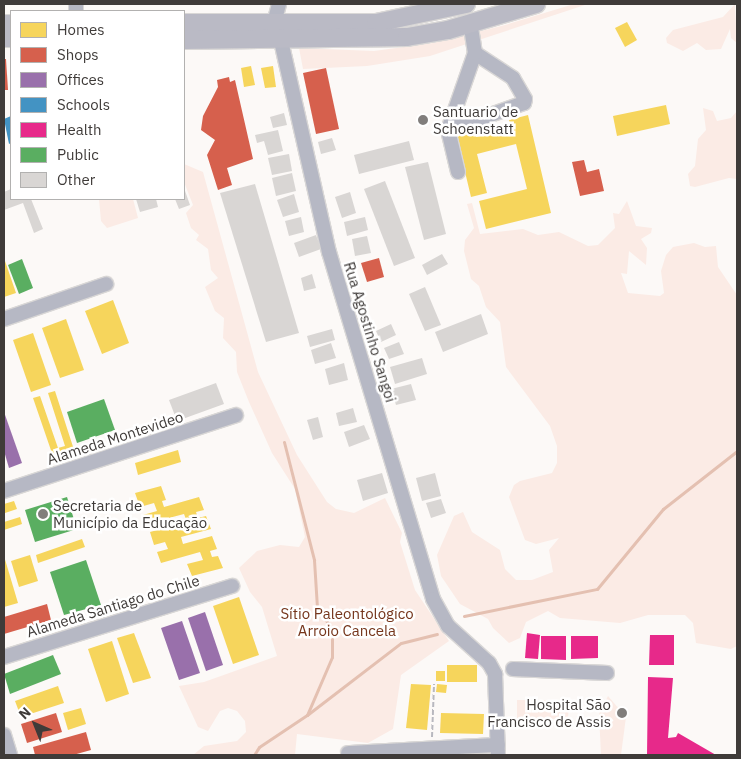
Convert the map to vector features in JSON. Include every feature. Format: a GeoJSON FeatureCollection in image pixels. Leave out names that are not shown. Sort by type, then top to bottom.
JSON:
{"type":"FeatureCollection","features":[{"type":"Feature","properties":{"kind":"main road"},"geometry":{"type":"LineString","coordinates":[[185,23],[376,23],[466,4]]}},
{"type":"Feature","properties":{"kind":"main road"},"geometry":{"type":"LineString","coordinates":[[185,40],[407,37],[470,23],[536,4]]}},
{"type":"Feature","properties":{"kind":"street"},"geometry":{"type":"LineString","coordinates":[[274,23],[279,4]]}},
{"type":"Feature","properties":{"kind":"street"},"geometry":{"type":"LineString","coordinates":[[458,172],[448,130],[475,53],[470,23]]}},
{"type":"Feature","properties":{"kind":"street","name":"Rua Agostinho Sangoi"},"geometry":{"type":"LineString","coordinates":[[281,40],[329,252],[433,599],[448,626],[493,667],[498,686],[498,750]]}},
{"type":"Feature","properties":{"kind":"street"},"geometry":{"type":"LineString","coordinates":[[448,130],[524,103],[525,99],[513,78],[475,53]]}},
{"type":"Feature","properties":{"kind":"street"},"geometry":{"type":"LineString","coordinates":[[4,319],[106,284]]}},
{"type":"Feature","properties":{"kind":"street","name":"Alameda Montevideo"},"geometry":{"type":"LineString","coordinates":[[4,491],[236,415]]}},
{"type":"Feature","properties":{"kind":"street","name":"Alameda Santiago do Chile"},"geometry":{"type":"LineString","coordinates":[[4,657],[232,586]]}},
{"type":"Feature","properties":{"kind":"street"},"geometry":{"type":"LineString","coordinates":[[513,669],[607,673]]}},
{"type":"Feature","properties":{"kind":"street"},"geometry":{"type":"LineString","coordinates":[[4,735],[10,755]]}},
{"type":"Feature","properties":{"kind":"street"},"geometry":{"type":"LineString","coordinates":[[348,753],[431,748],[498,750]]}},
{"type":"Feature","properties":{"kind":"path"},"geometry":{"type":"LineString","coordinates":[[431,748],[434,684]]}},
{"type":"Feature","properties":{"kind":"green space"},"geometry":{"type":"Polygon","coordinates":[[[574,4],[588,4],[430,56],[367,66],[303,69],[299,48],[374,51],[433,43],[505,25],[574,4]]]}},
{"type":"Feature","properties":{"kind":"green space"},"geometry":{"type":"Polygon","coordinates":[[[735,4],[737,43],[731,38],[730,29],[721,49],[706,50],[697,43],[683,51],[667,43],[666,38],[673,30],[723,17],[735,4]]]}},
{"type":"Feature","properties":{"kind":"green space"},"geometry":{"type":"Polygon","coordinates":[[[703,108],[713,111],[717,121],[731,118],[737,111],[737,179],[729,178],[695,187],[690,186],[688,174],[695,166],[698,139],[706,130],[703,108]]]}},
{"type":"Feature","properties":{"kind":"green space","name":"Sítio Paleontológico Arroio Cancela"},"geometry":{"type":"Polygon","coordinates":[[[185,164],[203,172],[258,372],[297,455],[327,502],[336,509],[354,513],[385,498],[402,533],[400,542],[415,590],[449,641],[401,675],[393,729],[368,743],[297,734],[295,755],[193,755],[204,746],[237,741],[246,732],[245,721],[237,711],[228,708],[220,711],[208,731],[198,727],[179,686],[204,682],[277,656],[262,607],[250,592],[239,568],[257,551],[280,545],[299,547],[305,537],[295,489],[272,453],[249,402],[237,372],[236,352],[223,338],[224,318],[215,311],[205,287],[218,278],[211,270],[208,249],[196,240],[199,235],[191,228],[186,213],[193,205],[185,185],[185,164]]]}},
{"type":"Feature","properties":{"kind":"green space"},"geometry":{"type":"Polygon","coordinates":[[[99,200],[133,200],[138,218],[107,228],[101,221],[99,200]]]}},
{"type":"Feature","properties":{"kind":"green space"},"geometry":{"type":"Polygon","coordinates":[[[627,201],[636,226],[652,228],[651,233],[641,239],[647,248],[646,265],[629,251],[627,274],[621,273],[628,293],[660,296],[664,293],[661,271],[666,255],[673,247],[694,243],[705,247],[716,246],[718,267],[737,295],[737,646],[731,649],[696,643],[693,623],[685,615],[648,615],[620,623],[560,618],[548,611],[526,622],[520,638],[509,643],[493,628],[488,619],[460,604],[441,576],[437,555],[454,516],[463,512],[472,532],[500,550],[505,569],[516,580],[532,580],[553,572],[549,550],[559,538],[536,544],[525,540],[509,497],[514,485],[520,481],[552,473],[557,463],[557,446],[550,426],[506,367],[500,322],[486,307],[479,286],[471,279],[464,251],[465,240],[474,228],[467,204],[472,203],[480,234],[523,229],[538,235],[559,232],[588,246],[598,245],[615,228],[613,213],[619,214],[627,201]]]}},
{"type":"Feature","properties":{"kind":"green space"},"geometry":{"type":"Polygon","coordinates":[[[608,696],[626,717],[621,755],[601,755],[599,714],[608,696]]]}},
{"type":"Feature","properties":{"kind":"green space"},"geometry":{"type":"Polygon","coordinates":[[[517,700],[569,700],[568,719],[517,719],[517,700]]]}},
{"type":"Feature","properties":{"kind":"building: Homes"},"geometry":{"type":"Polygon","coordinates":[[[627,22],[637,40],[625,47],[615,28],[627,22]]]}},
{"type":"Feature","properties":{"kind":"building: Homes"},"geometry":{"type":"Polygon","coordinates":[[[251,66],[255,85],[244,87],[241,68],[251,66]]]}},
{"type":"Feature","properties":{"kind":"building: Homes"},"geometry":{"type":"Polygon","coordinates":[[[273,66],[276,87],[265,88],[261,68],[273,66]]]}},
{"type":"Feature","properties":{"kind":"building: Homes"},"geometry":{"type":"Polygon","coordinates":[[[666,105],[670,124],[617,136],[613,116],[666,105]]]}},
{"type":"Feature","properties":{"kind":"building: Homes"},"geometry":{"type":"Polygon","coordinates":[[[528,115],[551,213],[486,229],[479,201],[527,189],[516,144],[477,154],[487,193],[471,197],[456,134],[475,129],[476,137],[511,129],[509,120],[528,115]]]}},
{"type":"Feature","properties":{"kind":"building: Homes"},"geometry":{"type":"Polygon","coordinates":[[[4,258],[16,293],[4,297],[4,258]]]}},
{"type":"Feature","properties":{"kind":"building: Homes"},"geometry":{"type":"Polygon","coordinates":[[[113,300],[129,343],[102,354],[85,311],[113,300]]]}},
{"type":"Feature","properties":{"kind":"building: Homes"},"geometry":{"type":"Polygon","coordinates":[[[66,319],[84,370],[60,378],[42,328],[66,319]]]}},
{"type":"Feature","properties":{"kind":"building: Homes"},"geometry":{"type":"Polygon","coordinates":[[[33,333],[51,385],[31,392],[13,340],[33,333]]]}},
{"type":"Feature","properties":{"kind":"building: Homes"},"geometry":{"type":"Polygon","coordinates":[[[55,391],[76,456],[55,462],[33,398],[40,396],[58,448],[65,446],[48,393],[55,391]]]}},
{"type":"Feature","properties":{"kind":"building: Homes"},"geometry":{"type":"Polygon","coordinates":[[[178,450],[181,462],[138,475],[135,463],[178,450]]]}},
{"type":"Feature","properties":{"kind":"building: Homes"},"geometry":{"type":"Polygon","coordinates":[[[161,486],[166,500],[162,501],[164,507],[199,497],[204,510],[196,512],[198,518],[206,516],[211,529],[181,537],[183,544],[212,536],[217,549],[210,551],[212,557],[218,556],[223,568],[192,576],[187,564],[203,560],[200,552],[161,563],[157,552],[168,549],[165,542],[154,545],[150,532],[187,522],[184,514],[146,524],[143,515],[157,511],[154,503],[140,507],[135,493],[161,486]]]}},
{"type":"Feature","properties":{"kind":"building: Homes"},"geometry":{"type":"Polygon","coordinates":[[[14,501],[17,509],[5,513],[4,504],[14,501]]]}},
{"type":"Feature","properties":{"kind":"building: Homes"},"geometry":{"type":"Polygon","coordinates":[[[20,517],[22,524],[4,530],[4,522],[20,517]]]}},
{"type":"Feature","properties":{"kind":"building: Homes"},"geometry":{"type":"Polygon","coordinates":[[[82,539],[85,547],[38,563],[36,555],[82,539]]]}},
{"type":"Feature","properties":{"kind":"building: Homes"},"geometry":{"type":"Polygon","coordinates":[[[30,555],[38,581],[19,587],[11,561],[30,555]]]}},
{"type":"Feature","properties":{"kind":"building: Homes"},"geometry":{"type":"Polygon","coordinates":[[[4,556],[18,603],[4,607],[4,556]]]}},
{"type":"Feature","properties":{"kind":"building: Homes"},"geometry":{"type":"Polygon","coordinates":[[[239,597],[259,655],[233,664],[213,606],[239,597]]]}},
{"type":"Feature","properties":{"kind":"building: Homes"},"geometry":{"type":"Polygon","coordinates":[[[134,633],[151,678],[133,683],[117,638],[134,633]]]}},
{"type":"Feature","properties":{"kind":"building: Homes"},"geometry":{"type":"Polygon","coordinates":[[[112,641],[129,694],[106,702],[88,649],[112,641]]]}},
{"type":"Feature","properties":{"kind":"building: Homes"},"geometry":{"type":"Polygon","coordinates":[[[447,665],[477,665],[477,682],[447,682],[447,665]]]}},
{"type":"Feature","properties":{"kind":"building: Homes"},"geometry":{"type":"Polygon","coordinates":[[[436,671],[445,671],[445,681],[436,681],[436,671]]]}},
{"type":"Feature","properties":{"kind":"building: Homes"},"geometry":{"type":"Polygon","coordinates":[[[411,684],[431,685],[427,730],[406,728],[411,684]]]}},
{"type":"Feature","properties":{"kind":"building: Homes"},"geometry":{"type":"Polygon","coordinates":[[[437,684],[447,685],[446,693],[436,692],[437,684]]]}},
{"type":"Feature","properties":{"kind":"building: Homes"},"geometry":{"type":"Polygon","coordinates":[[[58,686],[64,703],[21,717],[15,701],[58,686]]]}},
{"type":"Feature","properties":{"kind":"building: Homes"},"geometry":{"type":"Polygon","coordinates":[[[81,708],[86,724],[68,730],[63,713],[81,708]]]}},
{"type":"Feature","properties":{"kind":"building: Homes"},"geometry":{"type":"Polygon","coordinates":[[[441,713],[484,714],[483,734],[440,733],[441,713]]]}},
{"type":"Feature","properties":{"kind":"building: Shops"},"geometry":{"type":"Polygon","coordinates":[[[4,59],[6,59],[8,90],[4,90],[4,59]]]}},
{"type":"Feature","properties":{"kind":"building: Shops"},"geometry":{"type":"Polygon","coordinates":[[[326,68],[339,129],[316,134],[303,73],[326,68]]]}},
{"type":"Feature","properties":{"kind":"building: Shops"},"geometry":{"type":"Polygon","coordinates":[[[229,77],[230,82],[235,80],[253,159],[227,168],[232,185],[218,190],[207,155],[215,140],[201,130],[203,116],[218,87],[217,80],[229,77]]]}},
{"type":"Feature","properties":{"kind":"building: Shops"},"geometry":{"type":"Polygon","coordinates":[[[584,160],[587,172],[599,169],[604,191],[580,196],[572,162],[584,160]]]}},
{"type":"Feature","properties":{"kind":"building: Shops"},"geometry":{"type":"Polygon","coordinates":[[[379,258],[384,277],[367,282],[361,263],[379,258]]]}},
{"type":"Feature","properties":{"kind":"building: Shops"},"geometry":{"type":"Polygon","coordinates":[[[47,604],[51,620],[4,634],[4,617],[47,604]]]}},
{"type":"Feature","properties":{"kind":"building: Shops"},"geometry":{"type":"Polygon","coordinates":[[[56,713],[62,732],[27,743],[21,724],[56,713]]]}},
{"type":"Feature","properties":{"kind":"building: Shops"},"geometry":{"type":"Polygon","coordinates":[[[86,732],[91,750],[73,755],[35,755],[33,747],[86,732]]]}},
{"type":"Feature","properties":{"kind":"building: Offices"},"geometry":{"type":"Polygon","coordinates":[[[4,412],[22,463],[9,468],[4,451],[4,412]]]}},
{"type":"Feature","properties":{"kind":"building: Offices"},"geometry":{"type":"Polygon","coordinates":[[[205,612],[223,665],[206,671],[188,618],[205,612]]]}},
{"type":"Feature","properties":{"kind":"building: Offices"},"geometry":{"type":"Polygon","coordinates":[[[182,621],[200,673],[179,680],[161,628],[182,621]]]}},
{"type":"Feature","properties":{"kind":"building: Schools"},"geometry":{"type":"Polygon","coordinates":[[[10,116],[9,144],[4,119],[10,116]]]}},
{"type":"Feature","properties":{"kind":"building: Health"},"geometry":{"type":"Polygon","coordinates":[[[527,633],[540,635],[538,659],[525,658],[527,633]]]}},
{"type":"Feature","properties":{"kind":"building: Health"},"geometry":{"type":"Polygon","coordinates":[[[650,635],[674,635],[674,665],[649,665],[650,635]]]}},
{"type":"Feature","properties":{"kind":"building: Health"},"geometry":{"type":"Polygon","coordinates":[[[541,636],[566,636],[566,660],[541,659],[541,636]]]}},
{"type":"Feature","properties":{"kind":"building: Health"},"geometry":{"type":"Polygon","coordinates":[[[571,636],[598,636],[598,658],[571,659],[571,636]]]}},
{"type":"Feature","properties":{"kind":"building: Health"},"geometry":{"type":"Polygon","coordinates":[[[648,677],[673,678],[668,738],[676,737],[678,733],[716,755],[647,755],[648,677]]]}},
{"type":"Feature","properties":{"kind":"building: Public"},"geometry":{"type":"Polygon","coordinates":[[[22,259],[33,288],[19,294],[8,265],[22,259]]]}},
{"type":"Feature","properties":{"kind":"building: Public"},"geometry":{"type":"Polygon","coordinates":[[[104,399],[115,430],[77,443],[67,412],[104,399]]]}},
{"type":"Feature","properties":{"kind":"building: Public"},"geometry":{"type":"Polygon","coordinates":[[[67,497],[77,529],[35,542],[25,510],[67,497]]]}},
{"type":"Feature","properties":{"kind":"building: Public"},"geometry":{"type":"Polygon","coordinates":[[[86,560],[101,605],[64,615],[50,572],[86,560]]]}},
{"type":"Feature","properties":{"kind":"building: Public"},"geometry":{"type":"Polygon","coordinates":[[[53,655],[61,674],[10,694],[4,674],[53,655]]]}},
{"type":"Feature","properties":{"kind":"building: Other"},"geometry":{"type":"Polygon","coordinates":[[[284,113],[287,125],[273,128],[270,117],[284,113]]]}},
{"type":"Feature","properties":{"kind":"building: Other"},"geometry":{"type":"Polygon","coordinates":[[[278,130],[283,151],[268,155],[264,141],[257,143],[255,135],[278,130]]]}},
{"type":"Feature","properties":{"kind":"building: Other"},"geometry":{"type":"Polygon","coordinates":[[[332,138],[336,150],[321,154],[318,142],[332,138]]]}},
{"type":"Feature","properties":{"kind":"building: Other"},"geometry":{"type":"Polygon","coordinates":[[[409,141],[414,160],[359,174],[354,155],[409,141]]]}},
{"type":"Feature","properties":{"kind":"building: Other"},"geometry":{"type":"Polygon","coordinates":[[[289,154],[292,171],[272,175],[268,158],[289,154]]]}},
{"type":"Feature","properties":{"kind":"building: Other"},"geometry":{"type":"Polygon","coordinates":[[[428,162],[446,234],[424,240],[405,167],[428,162]]]}},
{"type":"Feature","properties":{"kind":"building: Other"},"geometry":{"type":"Polygon","coordinates":[[[292,173],[296,191],[276,196],[272,178],[292,173]]]}},
{"type":"Feature","properties":{"kind":"building: Other"},"geometry":{"type":"Polygon","coordinates":[[[385,181],[415,258],[394,266],[364,189],[385,181]]]}},
{"type":"Feature","properties":{"kind":"building: Other"},"geometry":{"type":"Polygon","coordinates":[[[255,184],[299,333],[266,342],[220,193],[255,184]]]}},
{"type":"Feature","properties":{"kind":"building: Other"},"geometry":{"type":"Polygon","coordinates":[[[10,189],[10,200],[31,200],[43,229],[34,233],[23,203],[4,210],[4,192],[10,189]]]}},
{"type":"Feature","properties":{"kind":"building: Other"},"geometry":{"type":"Polygon","coordinates":[[[185,191],[190,205],[179,209],[175,200],[185,200],[185,191]]]}},
{"type":"Feature","properties":{"kind":"building: Other"},"geometry":{"type":"Polygon","coordinates":[[[350,192],[356,213],[342,218],[335,197],[350,192]]]}},
{"type":"Feature","properties":{"kind":"building: Other"},"geometry":{"type":"Polygon","coordinates":[[[294,194],[299,212],[283,217],[277,200],[294,194]]]}},
{"type":"Feature","properties":{"kind":"building: Other"},"geometry":{"type":"Polygon","coordinates":[[[136,200],[156,200],[158,207],[140,212],[136,200]]]}},
{"type":"Feature","properties":{"kind":"building: Other"},"geometry":{"type":"Polygon","coordinates":[[[301,217],[304,232],[289,236],[285,221],[301,217]]]}},
{"type":"Feature","properties":{"kind":"building: Other"},"geometry":{"type":"Polygon","coordinates":[[[365,217],[368,230],[347,236],[344,222],[365,217]]]}},
{"type":"Feature","properties":{"kind":"building: Other"},"geometry":{"type":"Polygon","coordinates":[[[316,235],[321,249],[299,257],[294,243],[316,235]]]}},
{"type":"Feature","properties":{"kind":"building: Other"},"geometry":{"type":"Polygon","coordinates":[[[367,236],[371,253],[355,256],[352,239],[367,236]]]}},
{"type":"Feature","properties":{"kind":"building: Other"},"geometry":{"type":"Polygon","coordinates":[[[442,254],[448,264],[427,275],[422,265],[442,254]]]}},
{"type":"Feature","properties":{"kind":"building: Other"},"geometry":{"type":"Polygon","coordinates":[[[312,274],[316,288],[304,291],[301,278],[312,274]]]}},
{"type":"Feature","properties":{"kind":"building: Other"},"geometry":{"type":"Polygon","coordinates":[[[425,287],[441,325],[425,331],[409,294],[425,287]]]}},
{"type":"Feature","properties":{"kind":"building: Other"},"geometry":{"type":"Polygon","coordinates":[[[481,314],[488,334],[443,352],[435,332],[481,314]]]}},
{"type":"Feature","properties":{"kind":"building: Other"},"geometry":{"type":"Polygon","coordinates":[[[391,324],[396,335],[381,342],[376,331],[391,324]]]}},
{"type":"Feature","properties":{"kind":"building: Other"},"geometry":{"type":"Polygon","coordinates":[[[332,329],[335,340],[310,347],[307,336],[332,329]]]}},
{"type":"Feature","properties":{"kind":"building: Other"},"geometry":{"type":"Polygon","coordinates":[[[399,342],[404,354],[389,359],[384,348],[399,342]]]}},
{"type":"Feature","properties":{"kind":"building: Other"},"geometry":{"type":"Polygon","coordinates":[[[331,343],[336,358],[315,364],[311,350],[331,343]]]}},
{"type":"Feature","properties":{"kind":"building: Other"},"geometry":{"type":"Polygon","coordinates":[[[422,358],[427,374],[395,384],[390,367],[422,358]]]}},
{"type":"Feature","properties":{"kind":"building: Other"},"geometry":{"type":"Polygon","coordinates":[[[344,363],[348,380],[329,385],[325,369],[344,363]]]}},
{"type":"Feature","properties":{"kind":"building: Other"},"geometry":{"type":"Polygon","coordinates":[[[216,383],[224,404],[177,421],[169,400],[216,383]]]}},
{"type":"Feature","properties":{"kind":"building: Other"},"geometry":{"type":"Polygon","coordinates":[[[411,384],[416,400],[396,405],[391,389],[411,384]]]}},
{"type":"Feature","properties":{"kind":"building: Other"},"geometry":{"type":"Polygon","coordinates":[[[353,408],[357,422],[339,426],[336,413],[353,408]]]}},
{"type":"Feature","properties":{"kind":"building: Other"},"geometry":{"type":"Polygon","coordinates":[[[318,417],[323,437],[313,440],[307,420],[318,417]]]}},
{"type":"Feature","properties":{"kind":"building: Other"},"geometry":{"type":"Polygon","coordinates":[[[364,425],[370,439],[349,447],[344,432],[364,425]]]}},
{"type":"Feature","properties":{"kind":"building: Other"},"geometry":{"type":"Polygon","coordinates":[[[382,473],[388,493],[363,501],[357,480],[382,473]]]}},
{"type":"Feature","properties":{"kind":"building: Other"},"geometry":{"type":"Polygon","coordinates":[[[435,473],[441,496],[422,501],[416,478],[435,473]]]}},
{"type":"Feature","properties":{"kind":"building: Other"},"geometry":{"type":"Polygon","coordinates":[[[441,499],[446,513],[431,518],[426,503],[441,499]]]}},
{"type":"Feature","properties":{"kind":"waterway"},"geometry":{"type":"LineString","coordinates":[[284,442],[314,560],[317,608],[332,629],[332,657],[307,715]]}},
{"type":"Feature","properties":{"kind":"waterway"},"geometry":{"type":"LineString","coordinates":[[464,616],[597,589],[663,509],[737,451]]}},
{"type":"Feature","properties":{"kind":"waterway"},"geometry":{"type":"LineString","coordinates":[[254,755],[259,747],[307,715],[401,643],[437,634]]}},
{"type":"Feature","properties":{"kind":"place","name":"Santuario de Schoenstatt"},"geometry":{"type":"Point","coordinates":[423,120]}},
{"type":"Feature","properties":{"kind":"place","name":"Secretaria de Município da Educação"},"geometry":{"type":"Point","coordinates":[43,514]}},
{"type":"Feature","properties":{"kind":"place","name":"Hospital São Francisco de Assis"},"geometry":{"type":"Point","coordinates":[622,713]}}]}
